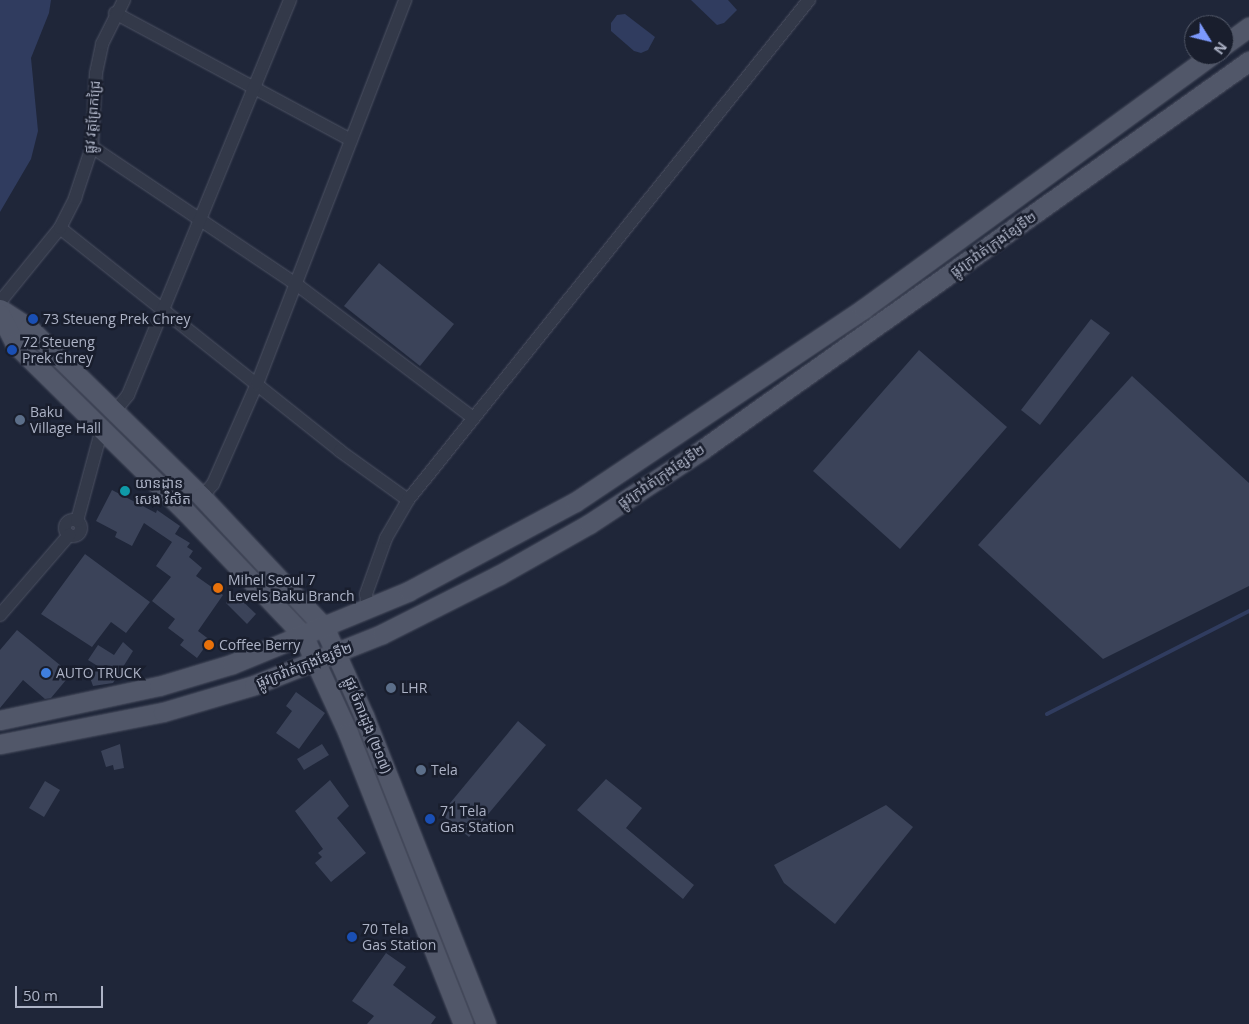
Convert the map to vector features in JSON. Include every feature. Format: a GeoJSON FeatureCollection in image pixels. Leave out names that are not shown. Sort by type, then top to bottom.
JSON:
{"type":"FeatureCollection","features":[{"type":"Feature","properties":{"kind":"main road"},"geometry":{"type":"LineString","coordinates":[[1234,38],[1249,27]]}},
{"type":"Feature","properties":{"kind":"main road","name":"ផ្លូវក្រវ៉ាត់ក្រុងខ្សែទី២"},"geometry":{"type":"LineString","coordinates":[[0,744],[163,712],[254,685],[338,653],[423,615],[589,524],[791,388],[1249,61]]}},
{"type":"Feature","properties":{"kind":"main road","name":"ផ្លូវក្រវ៉ាត់ក្រុងខ្សែទី២"},"geometry":{"type":"LineString","coordinates":[[0,720],[159,686],[232,664],[368,610],[575,502],[863,309],[1196,65]]}},
{"type":"Feature","properties":{"kind":"main road","name":"ផ្លូវ ចំការដូង (២១៧)"},"geometry":{"type":"LineString","coordinates":[[0,309],[29,328],[115,411],[202,497],[324,627],[338,653],[486,1024]]}},
{"type":"Feature","properties":{"kind":"main road","name":"ផ្លូវ ចំការដូង (២១៧)"},"geometry":{"type":"LineString","coordinates":[[0,314],[15,344],[101,432],[186,512],[303,635],[316,661],[463,1024]]}},
{"type":"Feature","properties":{"kind":"main road"},"geometry":{"type":"LineString","coordinates":[[776,368],[791,388]]}},
{"type":"Feature","properties":{"kind":"street","name":"ផ្លូវ វត្តព្រែកជ្រៃ"},"geometry":{"type":"LineString","coordinates":[[0,302],[60,228],[76,198],[92,147],[96,73],[102,44],[115,14],[124,0]]}},
{"type":"Feature","properties":{"kind":"street"},"geometry":{"type":"LineString","coordinates":[[115,411],[128,395],[202,219],[290,0]]}},
{"type":"Feature","properties":{"kind":"street"},"geometry":{"type":"LineString","coordinates":[[202,497],[213,484],[257,384],[405,0]]}},
{"type":"Feature","properties":{"kind":"street"},"geometry":{"type":"LineString","coordinates":[[368,610],[366,594],[386,538],[408,500],[472,417],[809,0]]}},
{"type":"Feature","properties":{"kind":"street"},"geometry":{"type":"LineString","coordinates":[[115,14],[255,87],[351,140]]}},
{"type":"Feature","properties":{"kind":"street"},"geometry":{"type":"LineString","coordinates":[[92,147],[202,219],[296,284],[472,417]]}},
{"type":"Feature","properties":{"kind":"street"},"geometry":{"type":"LineString","coordinates":[[60,228],[257,384],[408,500]]}},
{"type":"Feature","properties":{"kind":"street"},"geometry":{"type":"LineString","coordinates":[[0,615],[69,535],[66,524],[78,521],[101,432]]}},
{"type":"Feature","properties":{"kind":"water"},"geometry":{"type":"Polygon","coordinates":[[[0,0],[51,0],[49,13],[31,58],[38,131],[31,159],[0,212],[0,0]]]}},
{"type":"Feature","properties":{"kind":"water"},"geometry":{"type":"Polygon","coordinates":[[[691,0],[728,0],[737,10],[724,23],[717,25],[691,0]]]}},
{"type":"Feature","properties":{"kind":"water"},"geometry":{"type":"Polygon","coordinates":[[[625,14],[655,37],[648,50],[641,53],[634,51],[611,31],[611,23],[617,15],[625,14]]]}},
{"type":"Feature","properties":{"kind":"building"},"geometry":{"type":"Polygon","coordinates":[[[379,263],[454,324],[420,366],[344,306],[379,263]]]}},
{"type":"Feature","properties":{"kind":"building"},"geometry":{"type":"Polygon","coordinates":[[[1091,319],[1110,333],[1040,425],[1021,410],[1091,319]]]}},
{"type":"Feature","properties":{"kind":"building"},"geometry":{"type":"Polygon","coordinates":[[[919,350],[1007,427],[900,549],[813,471],[919,350]]]}},
{"type":"Feature","properties":{"kind":"building"},"geometry":{"type":"Polygon","coordinates":[[[1132,376],[1249,483],[1249,586],[1103,659],[978,545],[1132,376]]]}},
{"type":"Feature","properties":{"kind":"building"},"geometry":{"type":"Polygon","coordinates":[[[112,490],[156,513],[157,510],[180,526],[175,534],[190,543],[187,547],[193,551],[189,557],[202,568],[196,576],[223,595],[198,631],[210,640],[197,658],[180,645],[184,640],[168,628],[175,619],[152,601],[171,577],[156,566],[172,542],[144,523],[132,546],[115,537],[117,532],[96,521],[112,490]]]}},
{"type":"Feature","properties":{"kind":"building"},"geometry":{"type":"Polygon","coordinates":[[[85,554],[150,602],[126,633],[111,622],[92,647],[41,614],[85,554]]]}},
{"type":"Feature","properties":{"kind":"building"},"geometry":{"type":"Polygon","coordinates":[[[235,594],[256,614],[247,624],[226,603],[235,594]]]}},
{"type":"Feature","properties":{"kind":"building"},"geometry":{"type":"Polygon","coordinates":[[[17,630],[71,674],[51,698],[45,699],[23,680],[0,708],[0,650],[17,630]]]}},
{"type":"Feature","properties":{"kind":"building"},"geometry":{"type":"Polygon","coordinates":[[[123,642],[133,651],[113,683],[93,686],[88,672],[104,670],[88,660],[98,645],[114,655],[123,642]]]}},
{"type":"Feature","properties":{"kind":"building"},"geometry":{"type":"Polygon","coordinates":[[[296,692],[325,713],[299,749],[276,733],[292,711],[286,706],[296,692]]]}},
{"type":"Feature","properties":{"kind":"building"},"geometry":{"type":"Polygon","coordinates":[[[518,721],[546,745],[469,837],[441,814],[518,721]]]}},
{"type":"Feature","properties":{"kind":"building"},"geometry":{"type":"Polygon","coordinates":[[[120,744],[124,768],[114,770],[113,765],[106,767],[101,751],[120,744]]]}},
{"type":"Feature","properties":{"kind":"building"},"geometry":{"type":"Polygon","coordinates":[[[322,744],[329,755],[304,770],[297,759],[322,744]]]}},
{"type":"Feature","properties":{"kind":"building"},"geometry":{"type":"Polygon","coordinates":[[[606,779],[642,808],[626,828],[694,885],[683,899],[577,810],[606,779]]]}},
{"type":"Feature","properties":{"kind":"building"},"geometry":{"type":"Polygon","coordinates":[[[330,780],[349,806],[337,818],[366,853],[331,882],[315,863],[322,857],[318,853],[323,849],[295,811],[330,780]]]}},
{"type":"Feature","properties":{"kind":"building"},"geometry":{"type":"Polygon","coordinates":[[[45,781],[60,790],[44,817],[29,808],[45,781]]]}},
{"type":"Feature","properties":{"kind":"building"},"geometry":{"type":"Polygon","coordinates":[[[886,805],[913,827],[835,924],[784,883],[774,865],[886,805]]]}},
{"type":"Feature","properties":{"kind":"building"},"geometry":{"type":"Polygon","coordinates":[[[386,953],[406,967],[393,985],[436,1017],[431,1024],[367,1024],[374,1016],[352,1001],[386,953]]]}},
{"type":"Feature","properties":{"kind":"waterway"},"geometry":{"type":"LineString","coordinates":[[1047,714],[1249,611]]}},
{"type":"Feature","properties":{"kind":"place","name":"73 Steueng Prek Chrey"},"geometry":{"type":"Point","coordinates":[33,319]}},
{"type":"Feature","properties":{"kind":"place","name":"72 Steueng Prek Chrey"},"geometry":{"type":"Point","coordinates":[12,350]}},
{"type":"Feature","properties":{"kind":"place","name":"Baku Village Hall"},"geometry":{"type":"Point","coordinates":[20,420]}},
{"type":"Feature","properties":{"kind":"place","name":"យានដ្ឋាន សេង វិសិត"},"geometry":{"type":"Point","coordinates":[125,491]}},
{"type":"Feature","properties":{"kind":"place","name":"Mihel Seoul 7 Levels Baku Branch"},"geometry":{"type":"Point","coordinates":[218,588]}},
{"type":"Feature","properties":{"kind":"place","name":"Coffee Berry"},"geometry":{"type":"Point","coordinates":[209,645]}},
{"type":"Feature","properties":{"kind":"place","name":"AUTO TRUCK"},"geometry":{"type":"Point","coordinates":[46,673]}},
{"type":"Feature","properties":{"kind":"place","name":"LHR"},"geometry":{"type":"Point","coordinates":[391,688]}},
{"type":"Feature","properties":{"kind":"place","name":"Tela"},"geometry":{"type":"Point","coordinates":[421,770]}},
{"type":"Feature","properties":{"kind":"place","name":"71 Tela Gas Station"},"geometry":{"type":"Point","coordinates":[430,819]}},
{"type":"Feature","properties":{"kind":"place","name":"70 Tela Gas Station"},"geometry":{"type":"Point","coordinates":[352,937]}}]}
